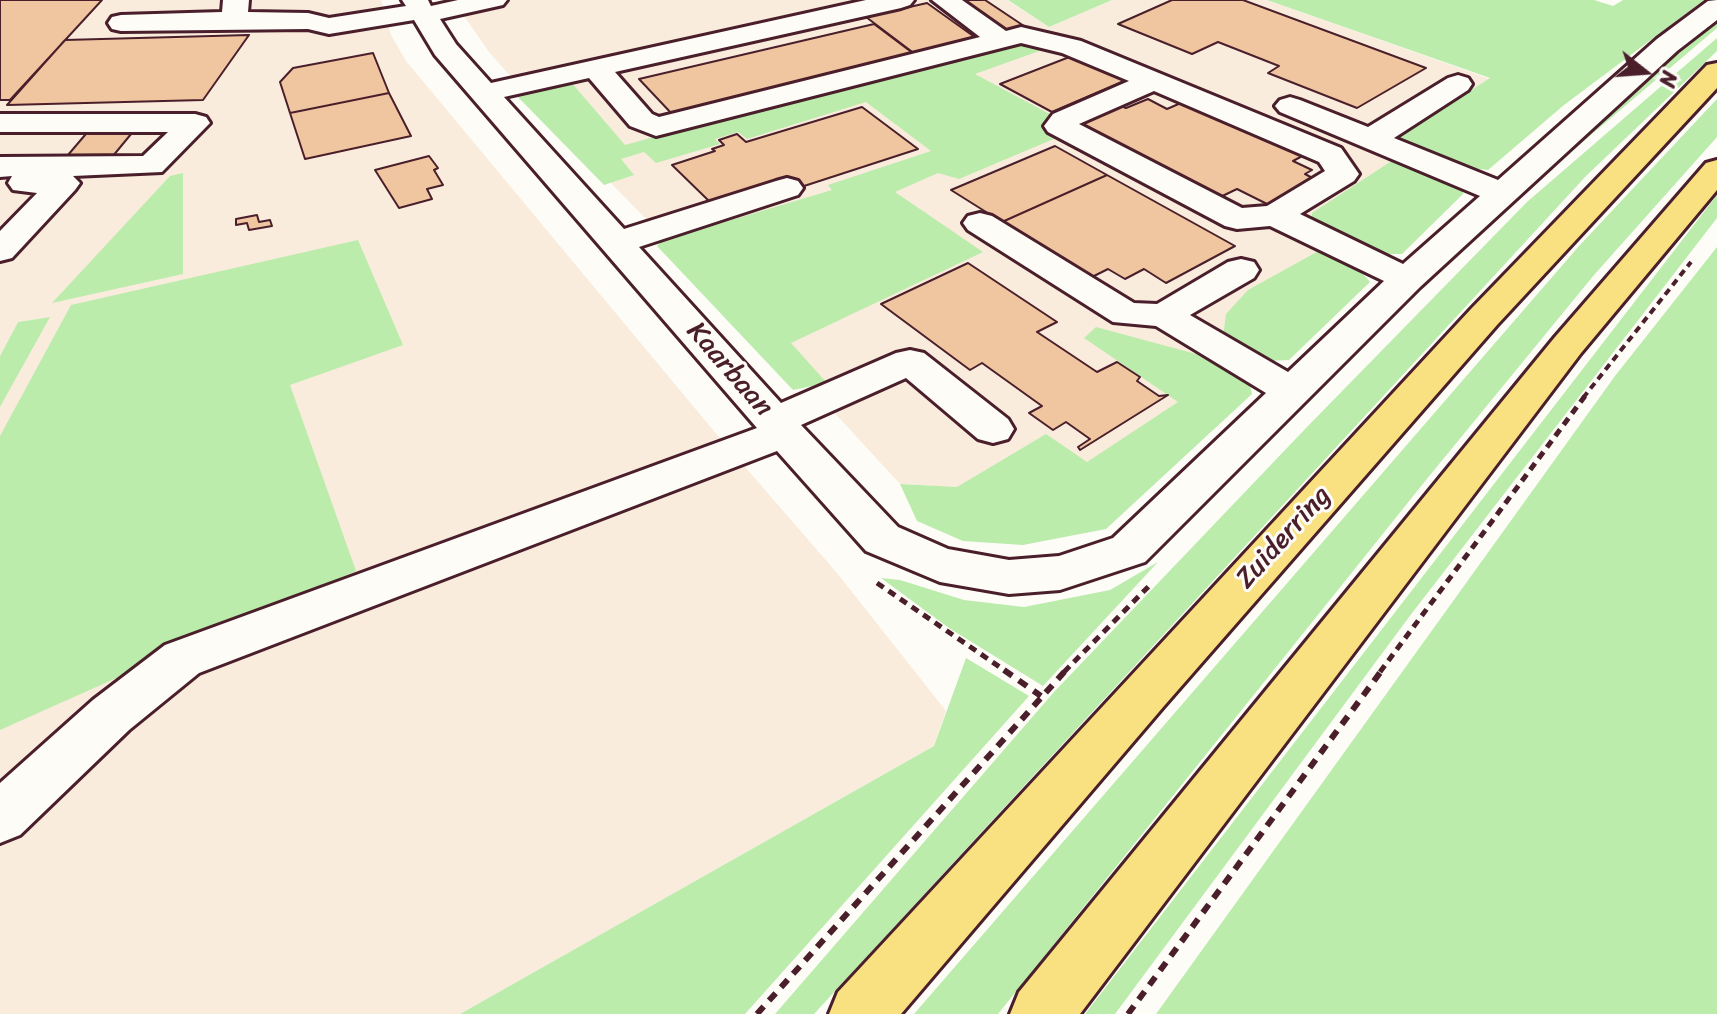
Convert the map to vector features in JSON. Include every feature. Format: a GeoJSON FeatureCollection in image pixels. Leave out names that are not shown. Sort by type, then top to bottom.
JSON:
{"type":"FeatureCollection","features":[{"type":"Feature","properties":{"kind":"main road","name":"Zuiderring"},"geometry":{"type":"LineString","coordinates":[[860,1014],[1474,328],[1717,71]]}},
{"type":"Feature","properties":{"kind":"main road"},"geometry":{"type":"LineString","coordinates":[[1041,1014],[1568,345],[1717,170]]}},
{"type":"Feature","properties":{"kind":"street"},"geometry":{"type":"LineString","coordinates":[[121,23],[235,10],[329,26],[421,9],[494,0]]}},
{"type":"Feature","properties":{"kind":"street"},"geometry":{"type":"LineString","coordinates":[[484,93],[901,0]]}},
{"type":"Feature","properties":{"kind":"street"},"geometry":{"type":"LineString","coordinates":[[945,0],[1002,40]]}},
{"type":"Feature","properties":{"kind":"street"},"geometry":{"type":"LineString","coordinates":[[980,223],[1126,314],[1164,315],[1291,391],[1502,193],[1667,45],[1717,7]]}},
{"type":"Feature","properties":{"kind":"street","name":"Kaarbaan"},"geometry":{"type":"LineString","coordinates":[[421,9],[445,49],[882,539],[940,565],[1009,577],[1060,573],[1129,550],[1291,391]]}},
{"type":"Feature","properties":{"kind":"street"},"geometry":{"type":"LineString","coordinates":[[596,68],[641,120],[656,127],[1021,35],[1071,47],[1154,81],[1330,155],[1343,174],[1275,215],[1237,219],[1059,126],[1064,120],[1154,81]]}},
{"type":"Feature","properties":{"kind":"street"},"geometry":{"type":"LineString","coordinates":[[1371,139],[1458,84]]}},
{"type":"Feature","properties":{"kind":"street"},"geometry":{"type":"LineString","coordinates":[[1270,98],[1502,193]]}},
{"type":"Feature","properties":{"kind":"street"},"geometry":{"type":"LineString","coordinates":[[0,123],[195,123],[151,165],[0,167]]}},
{"type":"Feature","properties":{"kind":"street"},"geometry":{"type":"LineString","coordinates":[[0,183],[64,183],[0,251]]}},
{"type":"Feature","properties":{"kind":"street"},"geometry":{"type":"LineString","coordinates":[[616,243],[787,188]]}},
{"type":"Feature","properties":{"kind":"street"},"geometry":{"type":"LineString","coordinates":[[1275,215],[1407,279]]}},
{"type":"Feature","properties":{"kind":"street"},"geometry":{"type":"LineString","coordinates":[[1164,315],[1241,270]]}},
{"type":"Feature","properties":{"kind":"street"},"geometry":{"type":"LineString","coordinates":[[0,818],[111,715],[182,659],[779,427],[910,362],[993,429]]}},
{"type":"Feature","properties":{"kind":"path"},"geometry":{"type":"LineString","coordinates":[[1128,1014],[1619,349],[1697,254]]}},
{"type":"Feature","properties":{"kind":"path"},"geometry":{"type":"LineString","coordinates":[[869,576],[1041,696]]}},
{"type":"Feature","properties":{"kind":"path"},"geometry":{"type":"LineString","coordinates":[[757,1014],[1041,696],[1109,627]]}},
{"type":"Feature","properties":{"kind":"shaded area"},"geometry":{"type":"Polygon","coordinates":[[[0,0],[381,0],[391,35],[406,61],[713,430],[837,573],[946,711],[934,746],[460,1014],[0,1014],[0,407],[49,317],[18,322],[0,356],[0,0]]]}},
{"type":"Feature","properties":{"kind":"shaded area"},"geometry":{"type":"Polygon","coordinates":[[[453,0],[1007,0],[1049,27],[1112,0],[1267,0],[1544,98],[1343,268],[1102,496],[900,484],[808,384],[548,119],[489,52],[453,0]]]}},
{"type":"Feature","properties":{"kind":"green space"},"geometry":{"type":"Polygon","coordinates":[[[1008,0],[1112,0],[1049,27],[1008,0]]]}},
{"type":"Feature","properties":{"kind":"green space"},"geometry":{"type":"Polygon","coordinates":[[[1267,0],[1594,0],[1613,6],[1623,0],[1704,0],[1564,105],[1488,170],[1452,166],[1402,146],[1398,137],[1490,78],[1267,0]]]}},
{"type":"Feature","properties":{"kind":"green space"},"geometry":{"type":"Polygon","coordinates":[[[1717,19],[1717,28],[1486,224],[1616,100],[1717,19]]]}},
{"type":"Feature","properties":{"kind":"green space"},"geometry":{"type":"Polygon","coordinates":[[[1717,38],[1717,51],[1586,176],[814,1014],[775,1014],[1054,692],[1307,427],[1527,202],[1717,38]]]}},
{"type":"Feature","properties":{"kind":"green space"},"geometry":{"type":"Polygon","coordinates":[[[1018,40],[1042,50],[975,74],[1057,118],[1056,138],[959,179],[938,173],[895,192],[983,252],[791,343],[827,383],[793,390],[657,246],[661,241],[832,190],[828,185],[931,151],[866,102],[747,139],[738,132],[715,139],[720,144],[656,163],[644,152],[621,159],[634,175],[604,185],[515,94],[570,81],[625,145],[1018,40]]]}},
{"type":"Feature","properties":{"kind":"green space"},"geometry":{"type":"Polygon","coordinates":[[[1717,99],[1717,137],[1594,275],[998,1014],[914,1014],[1579,246],[1717,99]]]}},
{"type":"Feature","properties":{"kind":"green space"},"geometry":{"type":"Polygon","coordinates":[[[1393,160],[1464,188],[1463,194],[1402,254],[1373,254],[1312,227],[1312,213],[1393,160]]]}},
{"type":"Feature","properties":{"kind":"green space"},"geometry":{"type":"Polygon","coordinates":[[[183,173],[183,274],[52,303],[170,176],[183,173]]]}},
{"type":"Feature","properties":{"kind":"green space"},"geometry":{"type":"Polygon","coordinates":[[[1717,195],[1717,218],[1409,617],[1115,1014],[1085,1014],[1717,195]]]}},
{"type":"Feature","properties":{"kind":"green space"},"geometry":{"type":"Polygon","coordinates":[[[358,240],[403,345],[290,385],[356,571],[0,730],[0,436],[71,305],[358,240]]]}},
{"type":"Feature","properties":{"kind":"green space"},"geometry":{"type":"Polygon","coordinates":[[[1717,247],[1717,1014],[1156,1014],[1615,376],[1717,247]]]}},
{"type":"Feature","properties":{"kind":"green space"},"geometry":{"type":"Polygon","coordinates":[[[1324,248],[1353,263],[1370,282],[1289,360],[1265,361],[1223,337],[1226,314],[1248,290],[1324,248]]]}},
{"type":"Feature","properties":{"kind":"green space"},"geometry":{"type":"Polygon","coordinates":[[[50,317],[0,407],[0,356],[18,322],[50,317]]]}},
{"type":"Feature","properties":{"kind":"green space"},"geometry":{"type":"Polygon","coordinates":[[[1096,327],[1196,354],[1249,381],[1252,394],[1106,529],[1023,545],[963,541],[917,521],[900,484],[957,487],[1046,434],[1087,462],[1178,402],[1084,338],[1096,327]]]}},
{"type":"Feature","properties":{"kind":"green space"},"geometry":{"type":"Polygon","coordinates":[[[1158,562],[1043,686],[949,628],[881,578],[900,580],[964,600],[1024,607],[1110,590],[1158,562]]]}},
{"type":"Feature","properties":{"kind":"green space"},"geometry":{"type":"Polygon","coordinates":[[[966,658],[1029,696],[745,1014],[460,1014],[934,746],[966,658]]]}},
{"type":"Feature","properties":{"kind":"building"},"geometry":{"type":"Polygon","coordinates":[[[0,0],[102,0],[10,100],[0,100],[0,0]]]}},
{"type":"Feature","properties":{"kind":"building"},"geometry":{"type":"Polygon","coordinates":[[[959,0],[985,0],[1027,28],[1007,33],[959,0]]]}},
{"type":"Feature","properties":{"kind":"building"},"geometry":{"type":"Polygon","coordinates":[[[1172,0],[1243,0],[1426,68],[1357,108],[1268,73],[1279,66],[1218,42],[1192,54],[1118,24],[1172,0]]]}},
{"type":"Feature","properties":{"kind":"building"},"geometry":{"type":"Polygon","coordinates":[[[927,3],[976,38],[915,54],[866,17],[927,3]]]}},
{"type":"Feature","properties":{"kind":"building"},"geometry":{"type":"Polygon","coordinates":[[[874,24],[914,54],[672,114],[639,79],[874,24]]]}},
{"type":"Feature","properties":{"kind":"building"},"geometry":{"type":"Polygon","coordinates":[[[249,35],[203,100],[7,105],[65,40],[249,35]]]}},
{"type":"Feature","properties":{"kind":"building"},"geometry":{"type":"Polygon","coordinates":[[[373,53],[389,93],[290,113],[280,82],[293,68],[373,53]]]}},
{"type":"Feature","properties":{"kind":"building"},"geometry":{"type":"Polygon","coordinates":[[[1077,54],[1129,79],[1052,112],[1000,84],[1077,54]]]}},
{"type":"Feature","properties":{"kind":"building"},"geometry":{"type":"Polygon","coordinates":[[[389,93],[411,136],[305,159],[290,113],[389,93]]]}},
{"type":"Feature","properties":{"kind":"building"},"geometry":{"type":"Polygon","coordinates":[[[1148,99],[1167,109],[1190,99],[1306,154],[1293,161],[1312,170],[1305,174],[1318,181],[1271,206],[1237,189],[1214,200],[1073,126],[1121,106],[1126,108],[1148,99]]]}},
{"type":"Feature","properties":{"kind":"building"},"geometry":{"type":"Polygon","coordinates":[[[862,107],[918,149],[801,187],[789,177],[710,202],[672,165],[715,151],[712,149],[724,145],[719,140],[737,134],[746,142],[862,107]]]}},
{"type":"Feature","properties":{"kind":"building"},"geometry":{"type":"Polygon","coordinates":[[[91,128],[136,128],[108,162],[62,162],[91,128]]]}},
{"type":"Feature","properties":{"kind":"building"},"geometry":{"type":"Polygon","coordinates":[[[1055,146],[1107,175],[1002,222],[951,190],[1055,146]]]}},
{"type":"Feature","properties":{"kind":"building"},"geometry":{"type":"Polygon","coordinates":[[[429,156],[438,168],[434,170],[443,185],[427,189],[432,199],[399,208],[375,170],[429,156]]]}},
{"type":"Feature","properties":{"kind":"building"},"geometry":{"type":"Polygon","coordinates":[[[1107,175],[1235,246],[1166,283],[1144,269],[1125,279],[1108,269],[1084,281],[1002,222],[1107,175]]]}},
{"type":"Feature","properties":{"kind":"building"},"geometry":{"type":"Polygon","coordinates":[[[257,215],[259,222],[270,220],[272,226],[249,230],[247,223],[236,225],[236,219],[257,215]]]}},
{"type":"Feature","properties":{"kind":"building"},"geometry":{"type":"Polygon","coordinates":[[[968,263],[1057,322],[1037,332],[1097,372],[1117,362],[1140,377],[1137,381],[1159,396],[1168,395],[1080,450],[1078,447],[1090,439],[1066,422],[1053,430],[1029,413],[1042,406],[982,363],[970,370],[881,304],[968,263]]]}}]}
